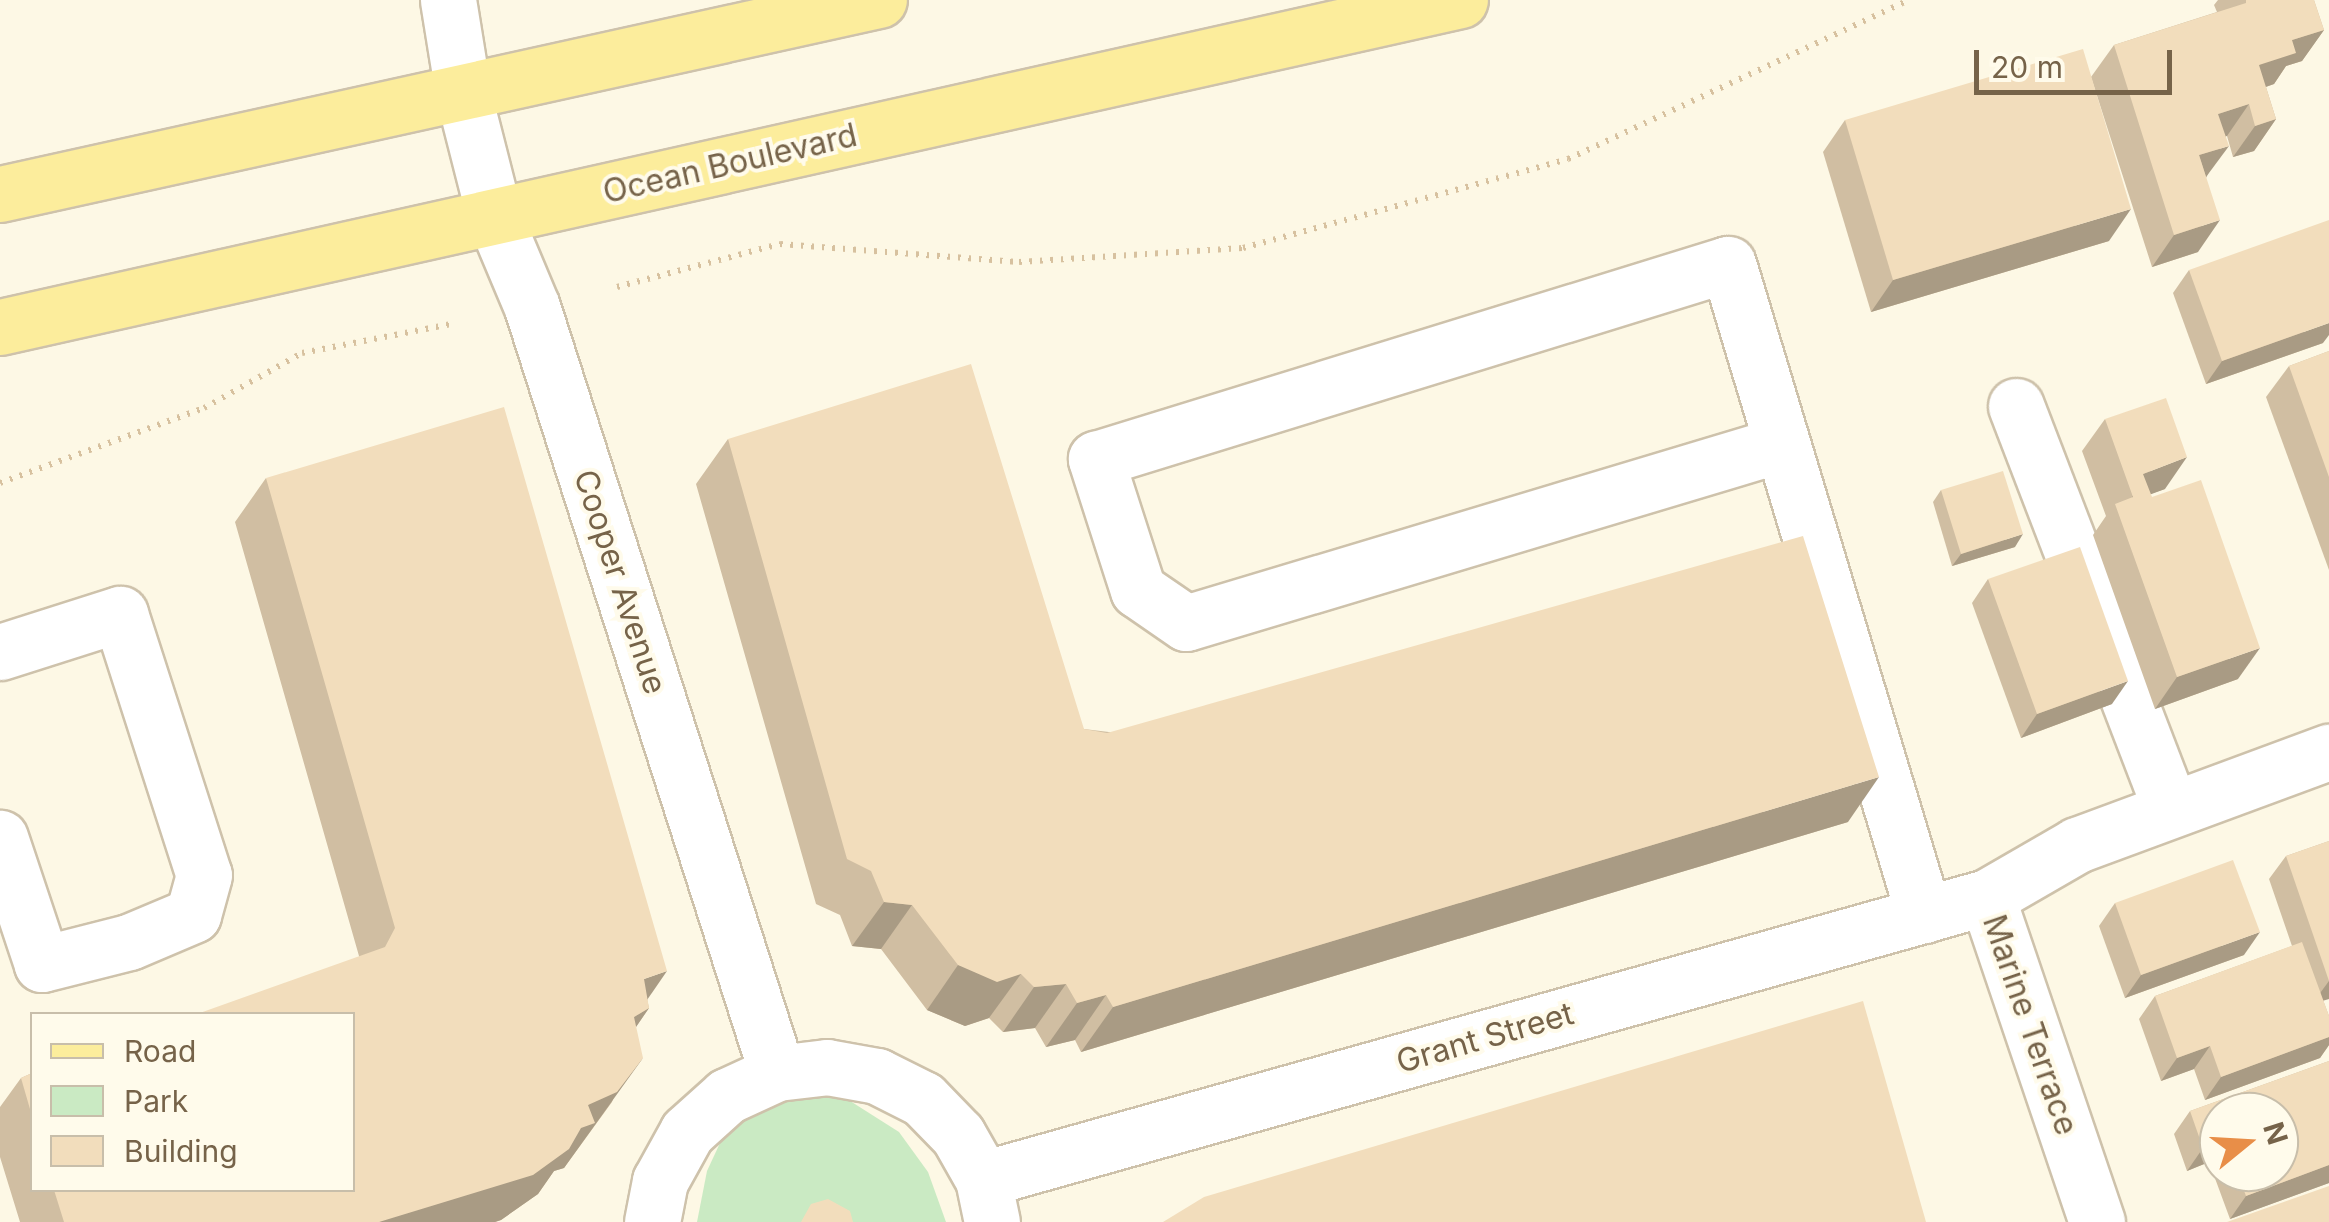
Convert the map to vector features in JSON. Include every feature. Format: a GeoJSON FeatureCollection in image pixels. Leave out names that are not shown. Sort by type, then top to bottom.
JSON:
{"type":"FeatureCollection","features":[{"type":"Feature","properties":{"kind":"main road"},"geometry":{"type":"LineString","coordinates":[[0,194],[879,0]]}},
{"type":"Feature","properties":{"kind":"main road","name":"Ocean Boulevard"},"geometry":{"type":"LineString","coordinates":[[0,327],[1460,0]]}},
{"type":"Feature","properties":{"kind":"street","name":"Cooper Avenue"},"geometry":{"type":"LineString","coordinates":[[448,0],[463,93],[494,219],[532,306],[776,1072]]}},
{"type":"Feature","properties":{"kind":"street"},"geometry":{"type":"LineString","coordinates":[[1782,444],[1186,623],[1138,590],[1096,459],[1728,264],[1924,915]]}},
{"type":"Feature","properties":{"kind":"street"},"geometry":{"type":"LineString","coordinates":[[2016,406],[2171,809]]}},
{"type":"Feature","properties":{"kind":"street"},"geometry":{"type":"LineString","coordinates":[[0,652],[120,614],[204,876],[193,915],[129,942],[42,964],[0,838]]}},
{"type":"Feature","properties":{"kind":"street","name":"Marine Terrace"},"geometry":{"type":"LineString","coordinates":[[2098,1222],[1986,897],[2077,845],[2329,752]]}},
{"type":"Feature","properties":{"kind":"street","name":"Grant Street"},"geometry":{"type":"LineString","coordinates":[[987,1201],[1986,897]]}},
{"type":"Feature","properties":{"kind":"street"},"geometry":{"type":"LineString","coordinates":[[652,1222],[660,1180],[687,1132],[727,1096],[776,1072],[827,1067],[877,1076],[922,1099],[958,1134],[987,1201]]}},
{"type":"Feature","properties":{"kind":"path"},"geometry":{"type":"LineString","coordinates":[[618,287],[780,244],[1018,262],[1243,248],[1568,159],[1909,0]]}},
{"type":"Feature","properties":{"kind":"path"},"geometry":{"type":"LineString","coordinates":[[0,484],[204,408],[302,353],[451,324]]}},
{"type":"Feature","properties":{"kind":"green space"},"geometry":{"type":"Polygon","coordinates":[[[813,1094],[847,1099],[899,1132],[928,1172],[946,1222],[697,1222],[707,1171],[720,1143],[737,1123],[769,1102],[813,1094]]]}},
{"type":"Feature","properties":{"kind":"building"},"geometry":{"type":"Polygon","coordinates":[[[2246,0],[2314,0],[2324,30],[2292,40],[2296,53],[2259,65],[2276,119],[2255,126],[2249,104],[2218,114],[2229,146],[2199,155],[2220,220],[2174,235],[2114,45],[2246,0]]]}},
{"type":"Feature","properties":{"kind":"building"},"geometry":{"type":"Polygon","coordinates":[[[2083,49],[2131,209],[1893,280],[1845,120],[2083,49]]]}},
{"type":"Feature","properties":{"kind":"building"},"geometry":{"type":"Polygon","coordinates":[[[2329,220],[2329,323],[2222,361],[2189,270],[2329,220]]]}},
{"type":"Feature","properties":{"kind":"building"},"geometry":{"type":"Polygon","coordinates":[[[2329,351],[2329,477],[2289,366],[2329,351]]]}},
{"type":"Feature","properties":{"kind":"building"},"geometry":{"type":"Polygon","coordinates":[[[971,364],[1084,729],[1107,733],[1803,536],[1879,777],[1113,1007],[1106,995],[1077,1003],[1066,984],[1034,987],[1021,974],[997,982],[958,965],[912,905],[884,902],[871,871],[847,859],[728,439],[971,364]]]}},
{"type":"Feature","properties":{"kind":"building"},"geometry":{"type":"Polygon","coordinates":[[[2166,398],[2187,457],[2143,474],[2152,497],[2201,480],[2260,648],[2177,677],[2115,504],[2133,497],[2105,419],[2166,398]]]}},
{"type":"Feature","properties":{"kind":"building"},"geometry":{"type":"Polygon","coordinates":[[[504,407],[667,971],[644,979],[649,1008],[634,1017],[643,1058],[617,1092],[588,1105],[595,1123],[581,1128],[569,1149],[533,1175],[379,1222],[64,1222],[55,1192],[355,1192],[355,1012],[203,1012],[385,947],[395,928],[266,478],[504,407]]]}},
{"type":"Feature","properties":{"kind":"building"},"geometry":{"type":"Polygon","coordinates":[[[2003,471],[2023,534],[1961,554],[1941,490],[2003,471]]]}},
{"type":"Feature","properties":{"kind":"building"},"geometry":{"type":"Polygon","coordinates":[[[2080,547],[2128,681],[2037,714],[1988,579],[2080,547]]]}},
{"type":"Feature","properties":{"kind":"building"},"geometry":{"type":"Polygon","coordinates":[[[2329,841],[2329,981],[2286,856],[2329,841]]]}},
{"type":"Feature","properties":{"kind":"building"},"geometry":{"type":"Polygon","coordinates":[[[2233,860],[2260,932],[2141,975],[2115,903],[2233,860]]]}},
{"type":"Feature","properties":{"kind":"building"},"geometry":{"type":"Polygon","coordinates":[[[2302,942],[2329,1016],[2329,1037],[2221,1077],[2210,1046],[2177,1058],[2155,996],[2302,942]]]}},
{"type":"Feature","properties":{"kind":"building"},"geometry":{"type":"Polygon","coordinates":[[[1863,1001],[1926,1222],[1163,1222],[1204,1197],[1863,1001]]]}},
{"type":"Feature","properties":{"kind":"building"},"geometry":{"type":"Polygon","coordinates":[[[2329,1061],[2329,1165],[2299,1176],[2299,1092],[2243,1092],[2329,1061]]]}},
{"type":"Feature","properties":{"kind":"building"},"geometry":{"type":"Polygon","coordinates":[[[30,1074],[30,1109],[21,1078],[30,1074]]]}},
{"type":"Feature","properties":{"kind":"building"},"geometry":{"type":"Polygon","coordinates":[[[2199,1108],[2199,1137],[2190,1111],[2199,1108]]]}},
{"type":"Feature","properties":{"kind":"building"},"geometry":{"type":"Polygon","coordinates":[[[2329,1186],[2329,1222],[2227,1222],[2329,1186]]]}},
{"type":"Feature","properties":{"kind":"building"},"geometry":{"type":"Polygon","coordinates":[[[828,1199],[850,1211],[853,1222],[801,1222],[811,1204],[828,1199]]]}}]}
